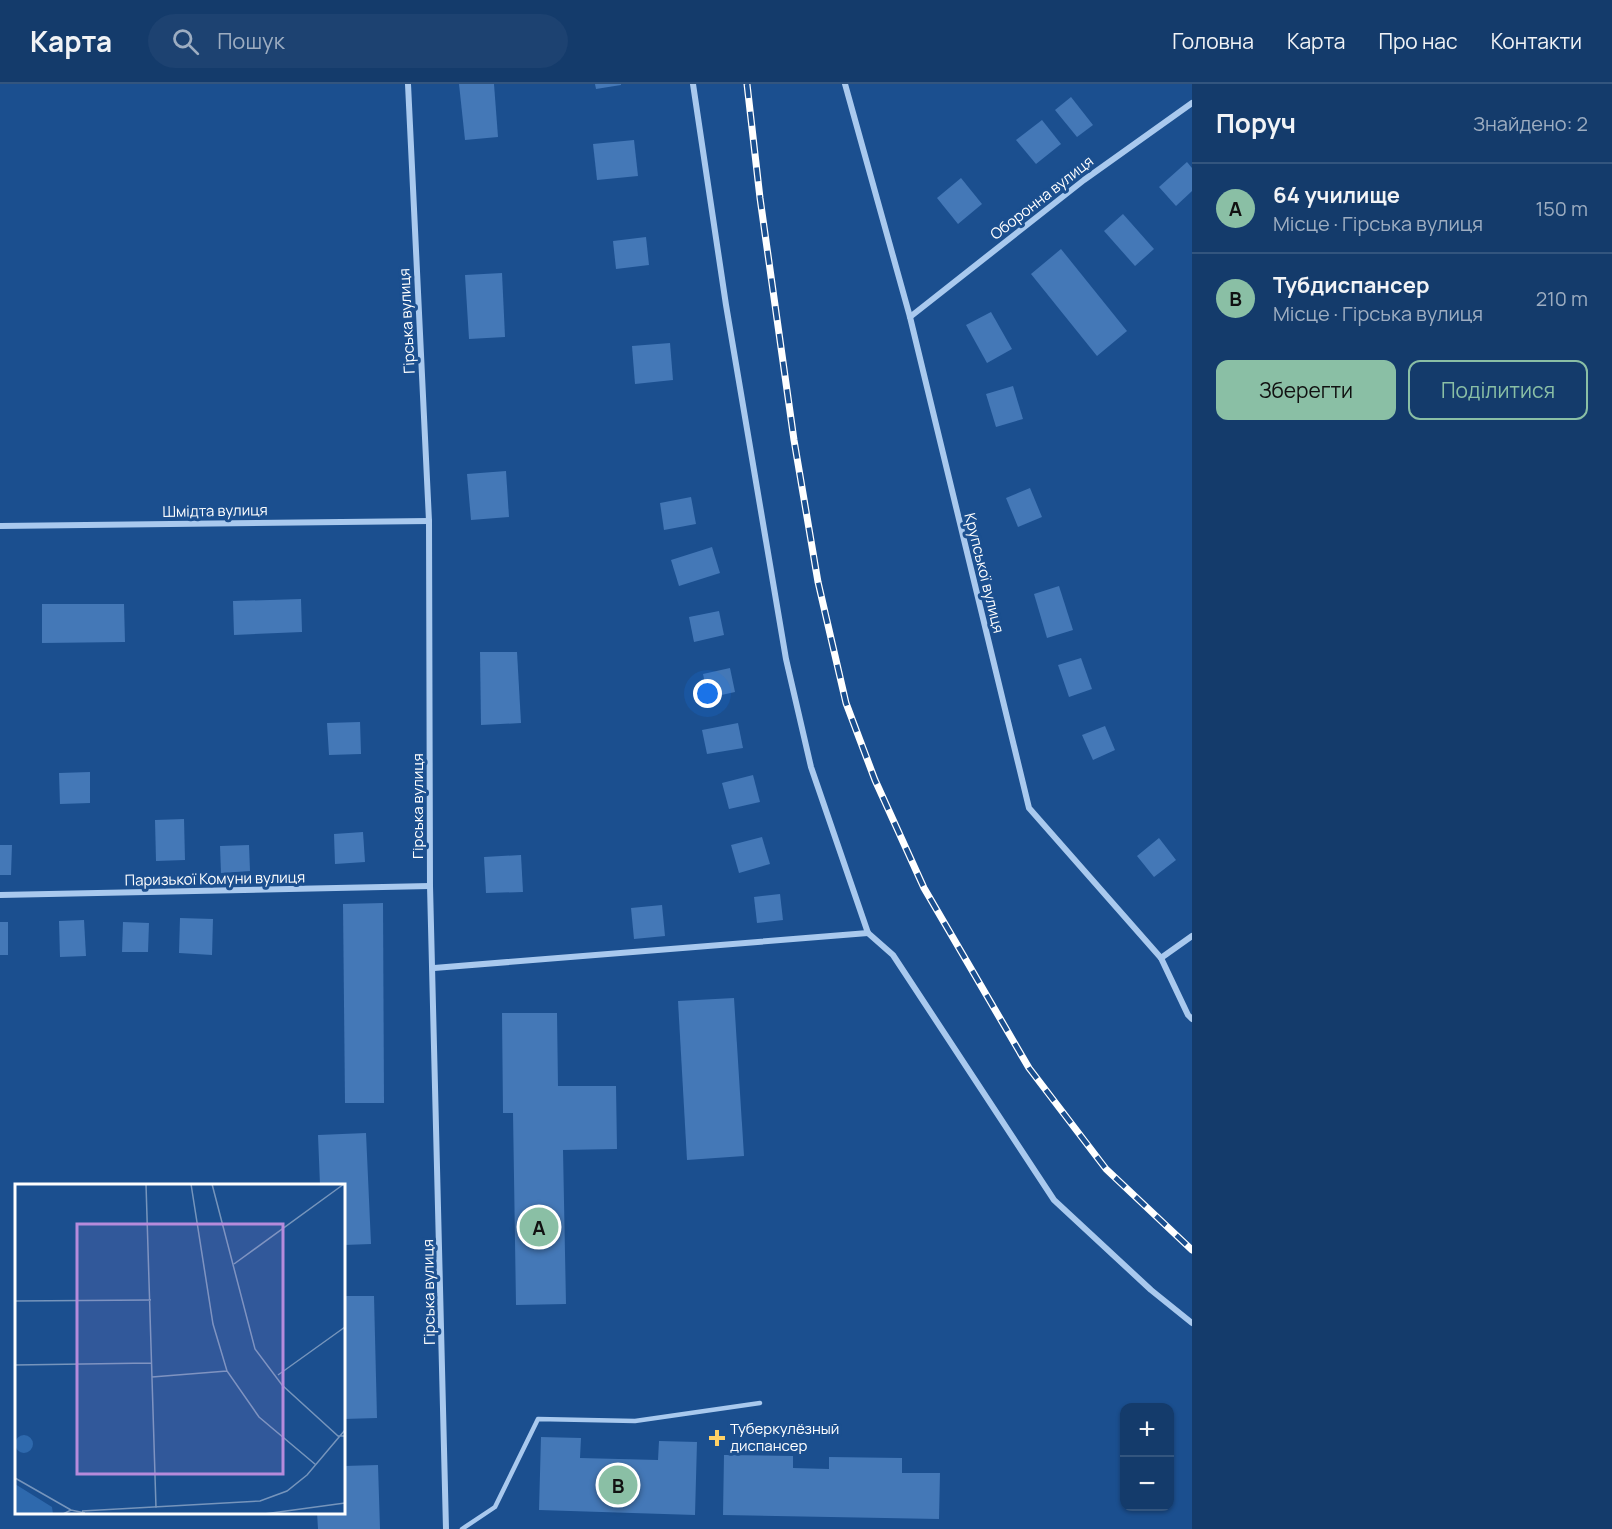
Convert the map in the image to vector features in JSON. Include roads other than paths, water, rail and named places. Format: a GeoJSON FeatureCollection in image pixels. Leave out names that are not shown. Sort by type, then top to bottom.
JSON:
{"type":"FeatureCollection","features":[{"type":"Feature","properties":{"kind":"street","name":"Гірська вулиця"},"geometry":{"type":"LineString","coordinates":[[408,84],[429,521],[430,886],[434,968],[446,1529]]}},
{"type":"Feature","properties":{"kind":"street"},"geometry":{"type":"LineString","coordinates":[[693,84],[726,305],[786,659],[811,767],[868,933],[893,955],[1054,1200],[1151,1290],[1192,1323]]}},
{"type":"Feature","properties":{"kind":"street","name":"Крупської вулиця"},"geometry":{"type":"LineString","coordinates":[[845,84],[909,317],[1029,808],[1161,958],[1192,1019]]}},
{"type":"Feature","properties":{"kind":"street","name":"Оборонна вулиця"},"geometry":{"type":"LineString","coordinates":[[909,317],[1084,180],[1192,103]]}},
{"type":"Feature","properties":{"kind":"street","name":"Шмідта вулиця"},"geometry":{"type":"LineString","coordinates":[[0,526],[429,521]]}},
{"type":"Feature","properties":{"kind":"street","name":"Паризької Комуни вулиця"},"geometry":{"type":"LineString","coordinates":[[0,895],[430,886]]}},
{"type":"Feature","properties":{"kind":"street"},"geometry":{"type":"LineString","coordinates":[[434,968],[868,933]]}},
{"type":"Feature","properties":{"kind":"street"},"geometry":{"type":"LineString","coordinates":[[1161,958],[1192,936]]}},
{"type":"Feature","properties":{"kind":"lane"},"geometry":{"type":"LineString","coordinates":[[462,1529],[495,1507],[538,1419],[635,1421],[760,1403]]}},
{"type":"Feature","properties":{"kind":"railway"},"geometry":{"type":"LineString","coordinates":[[747,84],[760,198],[794,440],[818,582],[846,703],[875,780],[924,888],[1029,1068],[1106,1169],[1192,1250]]}},
{"type":"Feature","properties":{"kind":"place","name":"64 училище"},"geometry":{"type":"Point","coordinates":[539,1227]}},
{"type":"Feature","properties":{"kind":"place","name":"Туберкулёзный диспансер"},"geometry":{"type":"Point","coordinates":[717,1438]}},
{"type":"Feature","properties":{"kind":"place","name":"Тубдиспансер"},"geometry":{"type":"Point","coordinates":[618,1485]}}]}
